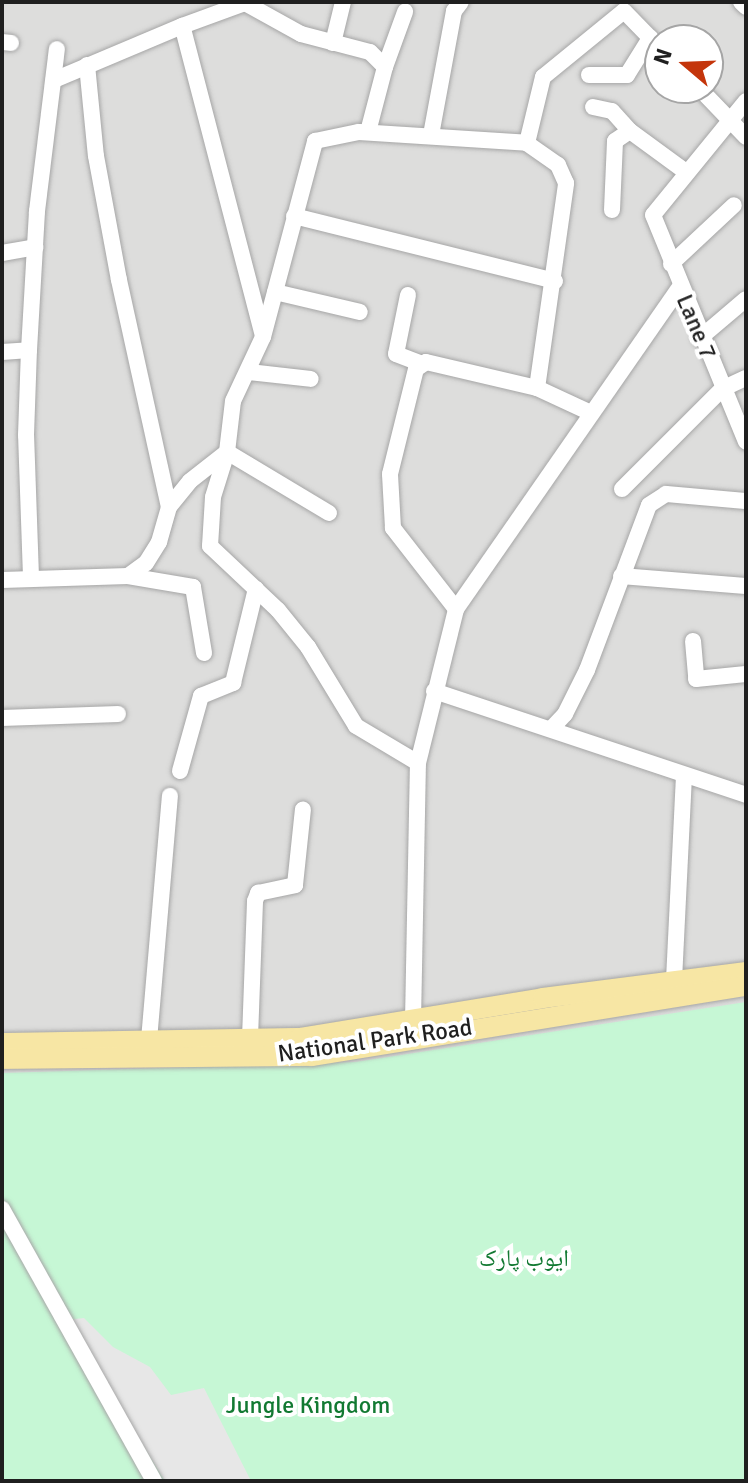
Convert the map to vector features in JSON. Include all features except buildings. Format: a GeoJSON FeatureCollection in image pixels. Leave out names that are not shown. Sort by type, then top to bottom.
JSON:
{"type":"FeatureCollection","features":[{"type":"Feature","properties":{"kind":"main road","name":"National Park Road"},"geometry":{"type":"LineString","coordinates":[[2,1043],[300,1038],[674,980],[745,979]]}},
{"type":"Feature","properties":{"kind":"main road","name":"National Park Road"},"geometry":{"type":"LineString","coordinates":[[2,1059],[312,1056],[745,979]]}},
{"type":"Feature","properties":{"kind":"street"},"geometry":{"type":"LineString","coordinates":[[333,43],[343,2]]}},
{"type":"Feature","properties":{"kind":"street"},"geometry":{"type":"LineString","coordinates":[[431,135],[454,11],[461,2]]}},
{"type":"Feature","properties":{"kind":"street"},"geometry":{"type":"LineString","coordinates":[[741,2],[746,7]]}},
{"type":"Feature","properties":{"kind":"street"},"geometry":{"type":"LineString","coordinates":[[54,80],[245,3],[301,34],[370,52],[385,67]]}},
{"type":"Feature","properties":{"kind":"street"},"geometry":{"type":"LineString","coordinates":[[527,143],[543,77],[627,6],[644,28]]}},
{"type":"Feature","properties":{"kind":"street"},"geometry":{"type":"LineString","coordinates":[[368,132],[385,67],[405,12]]}},
{"type":"Feature","properties":{"kind":"street"},"geometry":{"type":"LineString","coordinates":[[182,26],[263,337]]}},
{"type":"Feature","properties":{"kind":"street"},"geometry":{"type":"LineString","coordinates":[[31,577],[26,435],[29,350],[35,247],[57,49]]}},
{"type":"Feature","properties":{"kind":"street"},"geometry":{"type":"LineString","coordinates":[[589,75],[627,75],[644,56]]}},
{"type":"Feature","properties":{"kind":"street"},"geometry":{"type":"LineString","coordinates":[[87,65],[96,156],[119,280],[169,507]]}},
{"type":"Feature","properties":{"kind":"street"},"geometry":{"type":"LineString","coordinates":[[593,107],[612,111],[630,131],[686,172],[746,101]]}},
{"type":"Feature","properties":{"kind":"street"},"geometry":{"type":"LineString","coordinates":[[714,104],[746,137]]}},
{"type":"Feature","properties":{"kind":"street"},"geometry":{"type":"LineString","coordinates":[[612,210],[615,141],[630,131]]}},
{"type":"Feature","properties":{"kind":"street"},"geometry":{"type":"LineString","coordinates":[[418,763],[356,726],[308,647],[256,589],[210,546],[213,497],[227,452],[233,401],[263,337],[315,141],[368,132],[527,143],[564,173],[555,281],[537,388]]}},
{"type":"Feature","properties":{"kind":"street","name":"Lane 7"},"geometry":{"type":"LineString","coordinates":[[686,172],[654,210],[679,288],[746,442]]}},
{"type":"Feature","properties":{"kind":"street"},"geometry":{"type":"LineString","coordinates":[[671,264],[734,205]]}},
{"type":"Feature","properties":{"kind":"street"},"geometry":{"type":"LineString","coordinates":[[294,216],[555,281]]}},
{"type":"Feature","properties":{"kind":"street"},"geometry":{"type":"LineString","coordinates":[[2,253],[35,247]]}},
{"type":"Feature","properties":{"kind":"street"},"geometry":{"type":"LineString","coordinates":[[413,1021],[418,763],[456,609],[679,288]]}},
{"type":"Feature","properties":{"kind":"street"},"geometry":{"type":"LineString","coordinates":[[275,292],[360,312]]}},
{"type":"Feature","properties":{"kind":"street"},"geometry":{"type":"LineString","coordinates":[[408,295],[396,354],[420,363],[537,388],[591,413]]}},
{"type":"Feature","properties":{"kind":"street"},"geometry":{"type":"LineString","coordinates":[[700,338],[746,299]]}},
{"type":"Feature","properties":{"kind":"street"},"geometry":{"type":"LineString","coordinates":[[2,352],[29,350]]}},
{"type":"Feature","properties":{"kind":"street"},"geometry":{"type":"LineString","coordinates":[[420,363],[390,474],[393,528],[456,609]]}},
{"type":"Feature","properties":{"kind":"street"},"geometry":{"type":"LineString","coordinates":[[249,372],[311,379]]}},
{"type":"Feature","properties":{"kind":"street"},"geometry":{"type":"LineString","coordinates":[[622,489],[722,389],[746,378]]}},
{"type":"Feature","properties":{"kind":"street"},"geometry":{"type":"LineString","coordinates":[[128,576],[146,563],[159,542],[169,507],[190,481],[227,452]]}},
{"type":"Feature","properties":{"kind":"street"},"geometry":{"type":"LineString","coordinates":[[227,452],[329,513]]}},
{"type":"Feature","properties":{"kind":"street"},"geometry":{"type":"LineString","coordinates":[[552,728],[587,670],[639,527],[658,496],[746,501]]}},
{"type":"Feature","properties":{"kind":"street"},"geometry":{"type":"LineString","coordinates":[[2,580],[128,576],[193,587],[204,653]]}},
{"type":"Feature","properties":{"kind":"street"},"geometry":{"type":"LineString","coordinates":[[621,576],[746,586]]}},
{"type":"Feature","properties":{"kind":"street"},"geometry":{"type":"LineString","coordinates":[[180,771],[201,696],[233,683],[256,589]]}},
{"type":"Feature","properties":{"kind":"street"},"geometry":{"type":"LineString","coordinates":[[693,641],[696,679],[746,674]]}},
{"type":"Feature","properties":{"kind":"street"},"geometry":{"type":"LineString","coordinates":[[434,691],[746,795]]}},
{"type":"Feature","properties":{"kind":"street"},"geometry":{"type":"LineString","coordinates":[[2,718],[118,714]]}},
{"type":"Feature","properties":{"kind":"street"},"geometry":{"type":"LineString","coordinates":[[674,980],[684,775]]}},
{"type":"Feature","properties":{"kind":"street"},"geometry":{"type":"LineString","coordinates":[[149,1040],[170,796]]}},
{"type":"Feature","properties":{"kind":"street"},"geometry":{"type":"LineString","coordinates":[[250,1038],[255,901],[258,893],[295,885],[303,809]]}},
{"type":"Feature","properties":{"kind":"street"},"geometry":{"type":"LineString","coordinates":[[2,1209],[154,1481]]}},
{"type":"Feature","properties":{"kind":"shaded area"},"geometry":{"type":"Polygon","coordinates":[[[2,2],[746,2],[746,1481],[2,1481],[2,2]]]}},
{"type":"Feature","properties":{"kind":"shaded area"},"geometry":{"type":"Polygon","coordinates":[[[84,1318],[113,1347],[150,1367],[171,1395],[204,1388],[251,1481],[165,1481],[66,1320],[84,1318]]]}},
{"type":"Feature","properties":{"kind":"green space","name":"ایوب پارک"},"geometry":{"type":"Polygon","coordinates":[[[746,1002],[746,1481],[2,1481],[2,1073],[355,1062],[746,1002]]]}},
{"type":"Feature","properties":{"kind":"park label","name":"Jungle Kingdom"},"geometry":{"type":"Point","coordinates":[308,1406]}}]}
